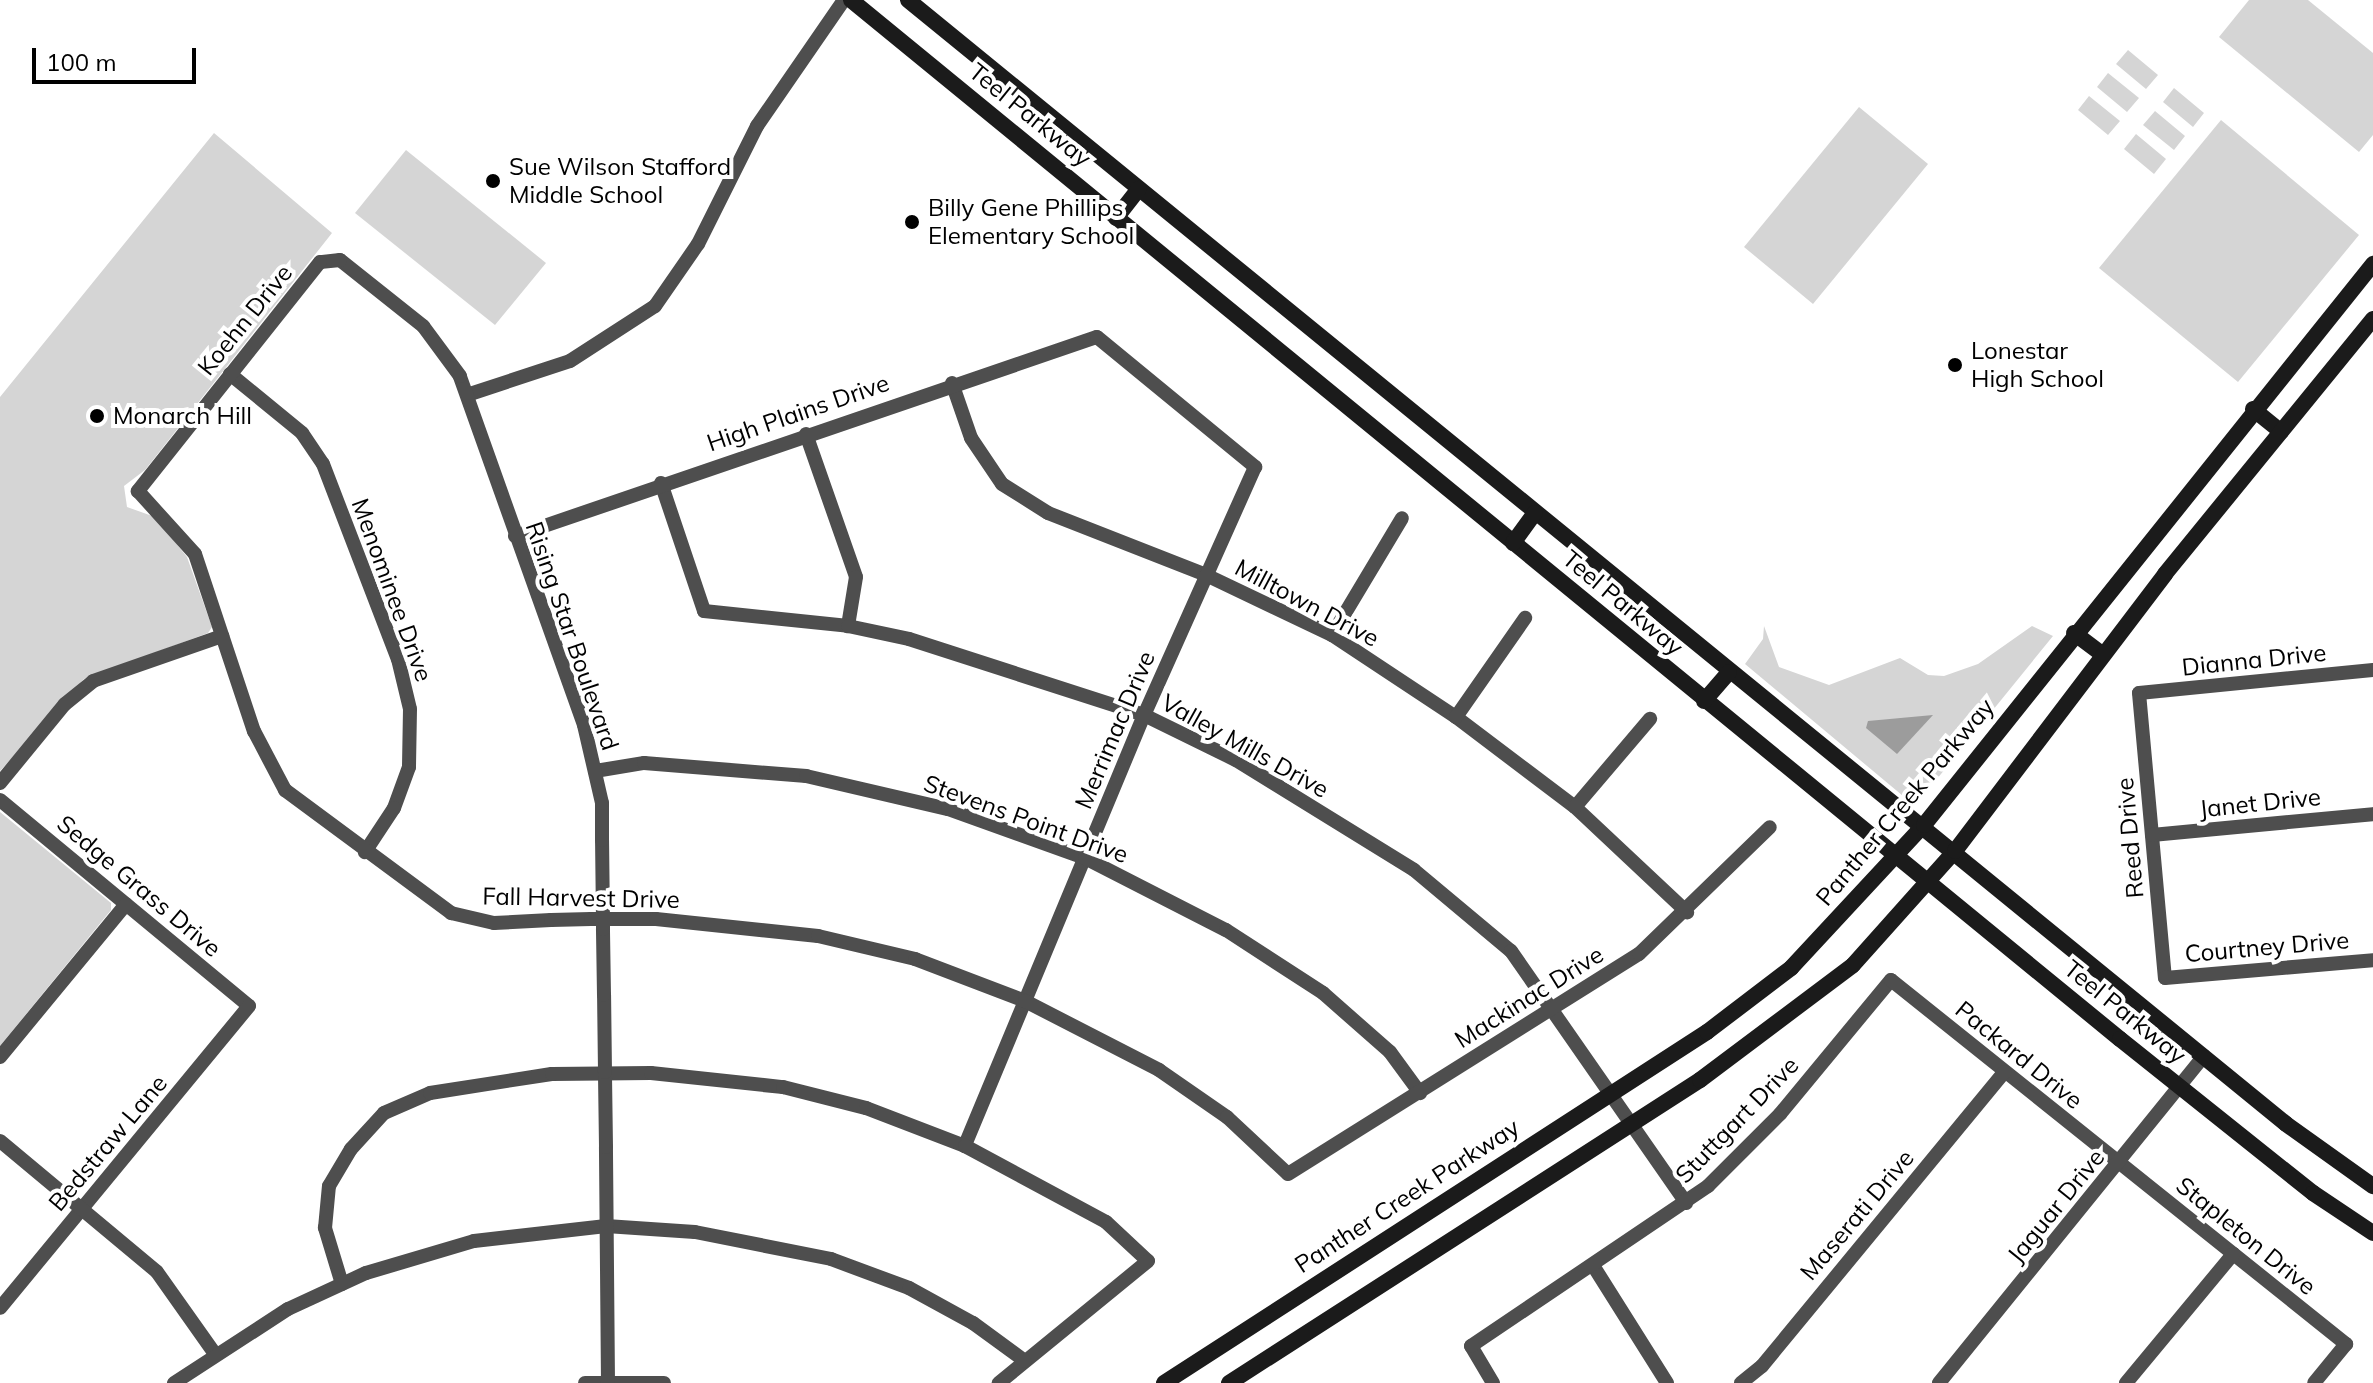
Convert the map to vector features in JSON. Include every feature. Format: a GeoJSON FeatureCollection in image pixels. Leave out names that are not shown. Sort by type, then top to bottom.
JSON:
{"type":"FeatureCollection","features":[{"type":"Feature","properties":{"kind":"main road","name":"Teel Parkway"},"geometry":{"type":"LineString","coordinates":[[851,0],[1704,701],[2313,1193],[2373,1233]]}},
{"type":"Feature","properties":{"kind":"main road","name":"Teel Parkway"},"geometry":{"type":"LineString","coordinates":[[908,0],[1729,672],[1924,825],[2314,1146],[2373,1186]]}},
{"type":"Feature","properties":{"kind":"main road"},"geometry":{"type":"LineString","coordinates":[[1116,218],[1139,189]]}},
{"type":"Feature","properties":{"kind":"main road","name":"Panther Creek Parkway"},"geometry":{"type":"LineString","coordinates":[[1164,1383],[1611,1094],[1781,976],[1924,825],[2253,409],[2373,264]]}},
{"type":"Feature","properties":{"kind":"main road"},"geometry":{"type":"LineString","coordinates":[[1229,1383],[1631,1125],[1766,1034],[1853,965],[1955,851],[2103,655],[2373,319]]}},
{"type":"Feature","properties":{"kind":"main road"},"geometry":{"type":"LineString","coordinates":[[2253,409],[2281,432]]}},
{"type":"Feature","properties":{"kind":"main road"},"geometry":{"type":"LineString","coordinates":[[1513,543],[1535,513]]}},
{"type":"Feature","properties":{"kind":"main road"},"geometry":{"type":"LineString","coordinates":[[2074,633],[2103,655]]}},
{"type":"Feature","properties":{"kind":"main road"},"geometry":{"type":"LineString","coordinates":[[1704,701],[1729,672]]}},
{"type":"Feature","properties":{"kind":"street"},"geometry":{"type":"LineString","coordinates":[[470,394],[570,361],[655,306],[698,244],[757,126],[844,0]]}},
{"type":"Feature","properties":{"kind":"street","name":"Rising Star Boulevard"},"geometry":{"type":"LineString","coordinates":[[331,259],[340,260],[423,326],[470,394],[515,536],[584,725],[602,803],[608,1383]]}},
{"type":"Feature","properties":{"kind":"street","name":"Koehn Drive"},"geometry":{"type":"LineString","coordinates":[[138,491],[314,269],[331,259]]}},
{"type":"Feature","properties":{"kind":"street","name":"High Plains Drive"},"geometry":{"type":"LineString","coordinates":[[515,536],[952,383],[1097,337],[1255,467]]}},
{"type":"Feature","properties":{"kind":"street","name":"Menominee Drive"},"geometry":{"type":"LineString","coordinates":[[230,374],[302,433],[323,464],[398,659],[410,709],[409,767],[394,808],[365,852]]}},
{"type":"Feature","properties":{"kind":"street","name":"Milltown Drive"},"geometry":{"type":"LineString","coordinates":[[952,383],[971,438],[1002,484],[1048,513],[1206,575],[1332,635],[1456,717],[1575,807],[1687,912]]}},
{"type":"Feature","properties":{"kind":"street"},"geometry":{"type":"LineString","coordinates":[[806,434],[856,577],[848,626]]}},
{"type":"Feature","properties":{"kind":"street","name":"Merrimac Drive"},"geometry":{"type":"LineString","coordinates":[[965,1146],[1144,715],[1255,467]]}},
{"type":"Feature","properties":{"kind":"street","name":"Valley Mills Drive"},"geometry":{"type":"LineString","coordinates":[[661,483],[704,611],[848,626],[1017,672],[1144,715],[1236,760],[1414,870],[1511,951],[1554,1007],[1686,1203]]}},
{"type":"Feature","properties":{"kind":"street","name":"Fall Harvest Drive"},"geometry":{"type":"LineString","coordinates":[[138,491],[195,554],[273,773],[301,804],[451,913],[494,923],[656,919],[818,936],[915,959],[1025,1001],[1159,1070],[1227,1117],[1288,1174]]}},
{"type":"Feature","properties":{"kind":"street"},"geometry":{"type":"LineString","coordinates":[[1332,635],[1402,518]]}},
{"type":"Feature","properties":{"kind":"street"},"geometry":{"type":"LineString","coordinates":[[1456,717],[1525,618]]}},
{"type":"Feature","properties":{"kind":"street"},"geometry":{"type":"LineString","coordinates":[[0,783],[65,704],[93,681],[222,636]]}},
{"type":"Feature","properties":{"kind":"street","name":"Dianna Drive"},"geometry":{"type":"LineString","coordinates":[[2139,693],[2373,670]]}},
{"type":"Feature","properties":{"kind":"street","name":"Reed Drive"},"geometry":{"type":"LineString","coordinates":[[2139,693],[2165,978]]}},
{"type":"Feature","properties":{"kind":"street"},"geometry":{"type":"LineString","coordinates":[[1575,807],[1650,719]]}},
{"type":"Feature","properties":{"kind":"street","name":"Stevens Point Drive"},"geometry":{"type":"LineString","coordinates":[[595,771],[644,763],[806,776],[948,809],[1085,858],[1226,930],[1323,993],[1390,1052],[1420,1093]]}},
{"type":"Feature","properties":{"kind":"street","name":"Sedge Grass Drive"},"geometry":{"type":"LineString","coordinates":[[0,800],[249,1006]]}},
{"type":"Feature","properties":{"kind":"street","name":"Janet Drive"},"geometry":{"type":"LineString","coordinates":[[2152,835],[2373,814]]}},
{"type":"Feature","properties":{"kind":"street","name":"Mackinac Drive"},"geometry":{"type":"LineString","coordinates":[[1288,1174],[1639,954],[1687,912],[1770,827]]}},
{"type":"Feature","properties":{"kind":"street"},"geometry":{"type":"LineString","coordinates":[[0,1057],[126,904]]}},
{"type":"Feature","properties":{"kind":"street","name":"Courtney Drive"},"geometry":{"type":"LineString","coordinates":[[2165,978],[2373,960]]}},
{"type":"Feature","properties":{"kind":"street","name":"Packard Drive"},"geometry":{"type":"LineString","coordinates":[[1891,980],[2119,1164]]}},
{"type":"Feature","properties":{"kind":"street","name":"Stuttgart Drive"},"geometry":{"type":"LineString","coordinates":[[1493,1383],[1471,1346],[1686,1203],[1780,1114],[1891,980]]}},
{"type":"Feature","properties":{"kind":"street","name":"Bedstraw Lane"},"geometry":{"type":"LineString","coordinates":[[0,1308],[249,1006]]}},
{"type":"Feature","properties":{"kind":"street","name":"Jaguar Drive"},"geometry":{"type":"LineString","coordinates":[[1939,1383],[2204,1056]]}},
{"type":"Feature","properties":{"kind":"street"},"geometry":{"type":"LineString","coordinates":[[342,1284],[325,1228],[329,1186],[351,1149],[384,1113],[430,1093],[497,1080],[605,1072],[783,1087],[866,1108],[965,1146],[1106,1222],[1148,1261],[999,1383]]}},
{"type":"Feature","properties":{"kind":"street","name":"Maserati Drive"},"geometry":{"type":"LineString","coordinates":[[1741,1383],[1762,1366],[2004,1072]]}},
{"type":"Feature","properties":{"kind":"street"},"geometry":{"type":"LineString","coordinates":[[0,1141],[157,1272],[215,1354]]}},
{"type":"Feature","properties":{"kind":"street","name":"Stapleton Drive"},"geometry":{"type":"LineString","coordinates":[[2119,1164],[2346,1344],[2314,1383]]}},
{"type":"Feature","properties":{"kind":"street"},"geometry":{"type":"LineString","coordinates":[[174,1383],[288,1309],[342,1284],[474,1241],[606,1226],[695,1232],[831,1259],[909,1288],[973,1323],[1025,1361]]}},
{"type":"Feature","properties":{"kind":"street"},"geometry":{"type":"LineString","coordinates":[[2126,1383],[2233,1254]]}},
{"type":"Feature","properties":{"kind":"street"},"geometry":{"type":"LineString","coordinates":[[1594,1267],[1667,1383]]}},
{"type":"Feature","properties":{"kind":"street"},"geometry":{"type":"LineString","coordinates":[[585,1383],[664,1383]]}},
{"type":"Feature","properties":{"kind":"shaded area"},"geometry":{"type":"Polygon","coordinates":[[[2249,0],[2308,0],[2373,53],[2373,135],[2359,152],[2219,37],[2249,0]]]}},
{"type":"Feature","properties":{"kind":"shaded area"},"geometry":{"type":"Polygon","coordinates":[[[2128,50],[2158,75],[2146,89],[2116,64],[2128,50]]]}},
{"type":"Feature","properties":{"kind":"shaded area"},"geometry":{"type":"Polygon","coordinates":[[[2108,73],[2139,98],[2127,112],[2097,87],[2108,73]]]}},
{"type":"Feature","properties":{"kind":"shaded area"},"geometry":{"type":"Polygon","coordinates":[[[2174,88],[2204,113],[2193,127],[2163,102],[2174,88]]]}},
{"type":"Feature","properties":{"kind":"shaded area"},"geometry":{"type":"Polygon","coordinates":[[[2089,96],[2120,121],[2108,135],[2078,110],[2089,96]]]}},
{"type":"Feature","properties":{"kind":"shaded area"},"geometry":{"type":"Polygon","coordinates":[[[1859,107],[1928,164],[1813,304],[1744,247],[1859,107]]]}},
{"type":"Feature","properties":{"kind":"shaded area"},"geometry":{"type":"Polygon","coordinates":[[[2155,111],[2185,136],[2174,150],[2143,125],[2155,111]]]}},
{"type":"Feature","properties":{"kind":"shaded area"},"geometry":{"type":"Polygon","coordinates":[[[2221,120],[2359,235],[2238,382],[2099,268],[2221,120]]]}},
{"type":"Feature","properties":{"kind":"shaded area"},"geometry":{"type":"Polygon","coordinates":[[[214,133],[332,233],[145,470],[124,486],[127,507],[155,517],[187,557],[212,627],[208,633],[84,679],[0,771],[0,397],[214,133]]]}},
{"type":"Feature","properties":{"kind":"shaded area"},"geometry":{"type":"Polygon","coordinates":[[[2136,134],[2166,159],[2154,174],[2124,149],[2136,134]]]}},
{"type":"Feature","properties":{"kind":"shaded area"},"geometry":{"type":"Polygon","coordinates":[[[406,150],[546,263],[495,325],[355,213],[406,150]]]}},
{"type":"Feature","properties":{"kind":"shaded area"},"geometry":{"type":"Polygon","coordinates":[[[1764,626],[1779,667],[1829,685],[1900,658],[1928,675],[1944,676],[1978,664],[2032,626],[2053,636],[1915,806],[1745,664],[1763,639],[1764,626]]]}},
{"type":"Feature","properties":{"kind":"shaded area"},"geometry":{"type":"Polygon","coordinates":[[[1933,715],[1897,754],[1866,728],[1868,721],[1933,715]]]}},
{"type":"Feature","properties":{"kind":"shaded area"},"geometry":{"type":"Polygon","coordinates":[[[0,812],[111,903],[111,910],[0,1046],[0,812]]]}},
{"type":"Feature","properties":{"kind":"place","name":"Sue Wilson Stafford Middle School"},"geometry":{"type":"Point","coordinates":[493,181]}},
{"type":"Feature","properties":{"kind":"place","name":"Billy Gene Phillips Elementary School"},"geometry":{"type":"Point","coordinates":[912,222]}},
{"type":"Feature","properties":{"kind":"place","name":"Lonestar High School"},"geometry":{"type":"Point","coordinates":[1955,365]}},
{"type":"Feature","properties":{"kind":"place","name":"Monarch Hill"},"geometry":{"type":"Point","coordinates":[97,416]}}]}
